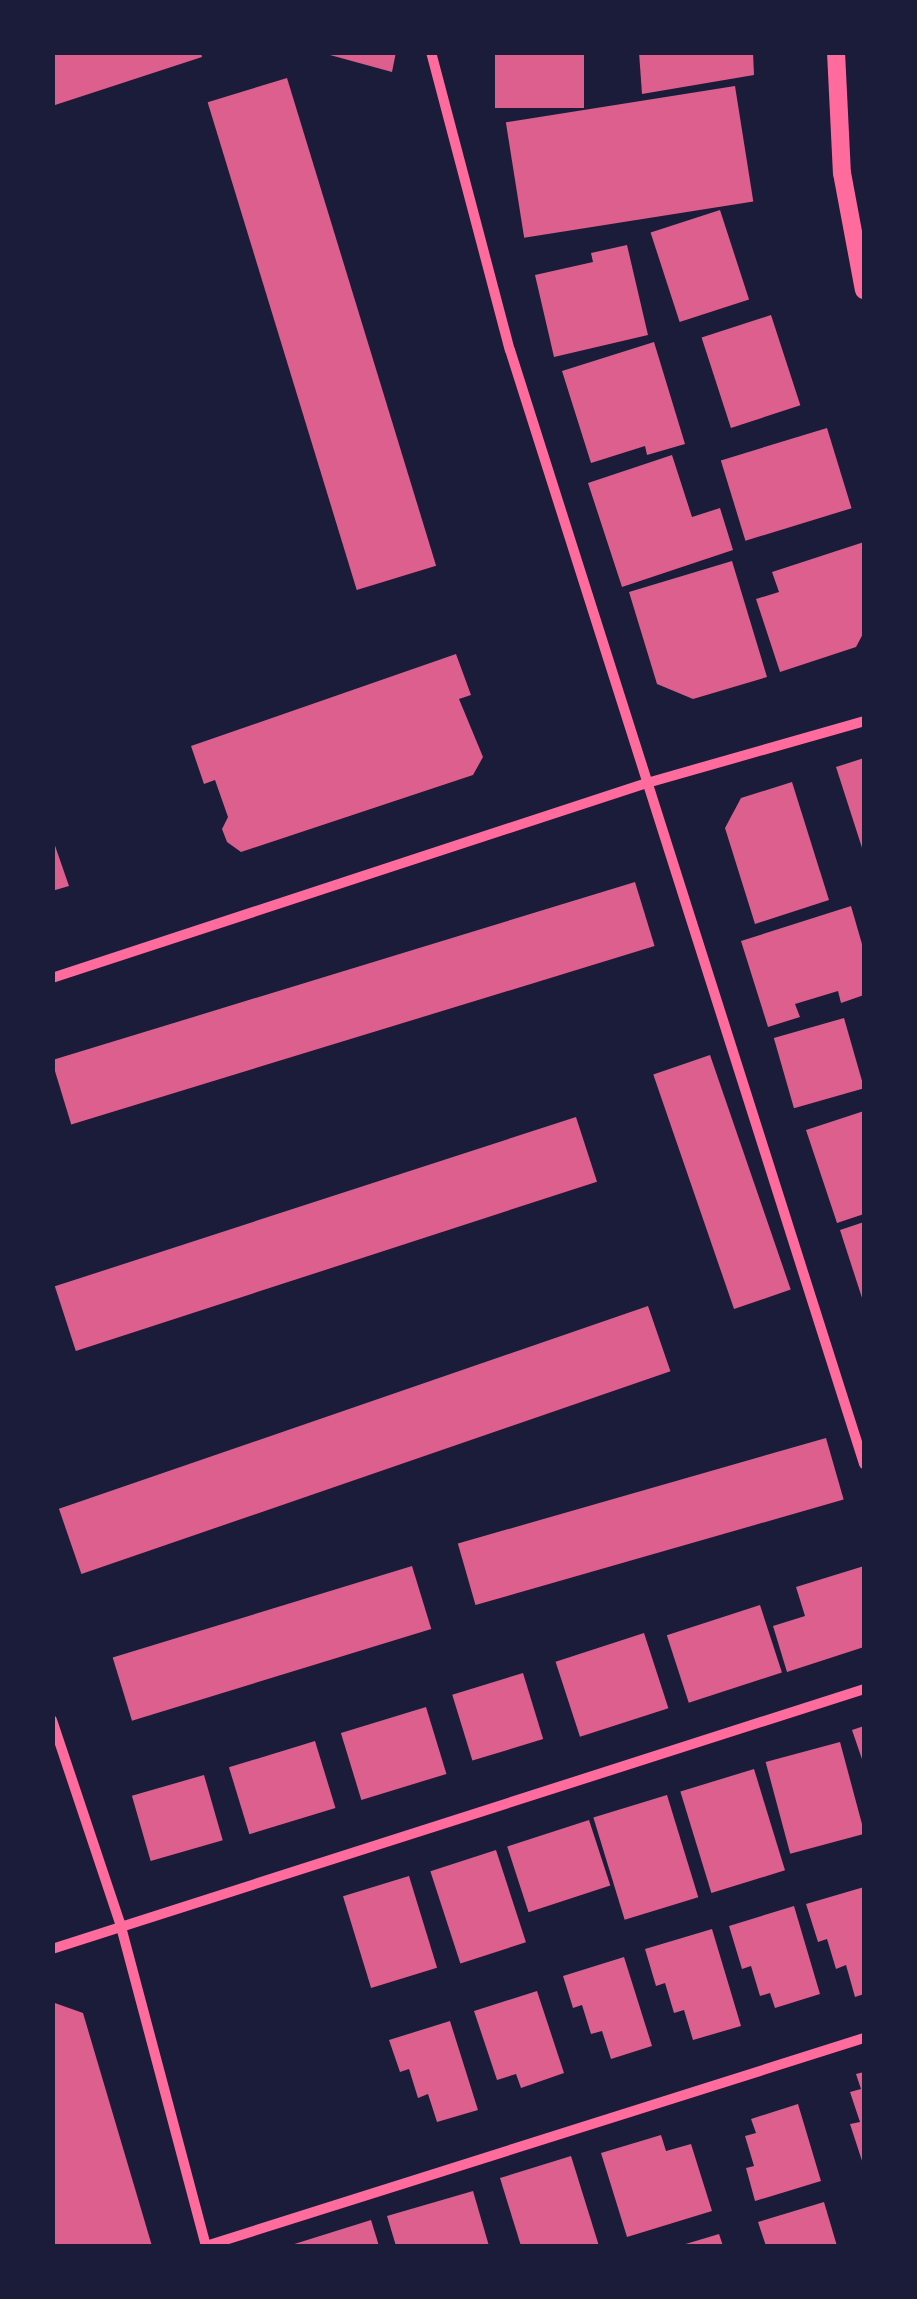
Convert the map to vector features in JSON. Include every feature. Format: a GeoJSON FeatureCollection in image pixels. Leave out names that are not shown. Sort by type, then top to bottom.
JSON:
{"type":"FeatureCollection","features":[{"type":"Feature","properties":{"kind":"street"},"geometry":{"type":"LineString","coordinates":[[431,52],[474,233],[864,1464]]}},
{"type":"Feature","properties":{"kind":"street"},"geometry":{"type":"LineString","coordinates":[[836,52],[842,173],[864,290]]}},
{"type":"Feature","properties":{"kind":"street"},"geometry":{"type":"LineString","coordinates":[[52,978],[647,782],[864,721]]}},
{"type":"Feature","properties":{"kind":"street"},"geometry":{"type":"LineString","coordinates":[[52,1950],[120,1923],[864,1690]]}},
{"type":"Feature","properties":{"kind":"street"},"geometry":{"type":"LineString","coordinates":[[52,1720],[120,1923],[206,2246],[864,2038]]}},
{"type":"Feature","properties":{"kind":"building"},"geometry":{"type":"Polygon","coordinates":[[[52,52],[201,52],[202,57],[52,106],[52,52]]]}},
{"type":"Feature","properties":{"kind":"building"},"geometry":{"type":"Polygon","coordinates":[[[319,52],[396,52],[392,72],[319,52]]]}},
{"type":"Feature","properties":{"kind":"building"},"geometry":{"type":"Polygon","coordinates":[[[495,52],[584,52],[584,108],[495,108],[495,52]]]}},
{"type":"Feature","properties":{"kind":"building"},"geometry":{"type":"Polygon","coordinates":[[[639,52],[753,52],[754,75],[642,94],[639,52]]]}},
{"type":"Feature","properties":{"kind":"building"},"geometry":{"type":"Polygon","coordinates":[[[287,78],[436,566],[357,590],[208,102],[287,78]]]}},
{"type":"Feature","properties":{"kind":"building"},"geometry":{"type":"Polygon","coordinates":[[[735,86],[753,202],[524,238],[506,122],[735,86]]]}},
{"type":"Feature","properties":{"kind":"building"},"geometry":{"type":"Polygon","coordinates":[[[720,210],[749,299],[680,322],[651,233],[720,210]]]}},
{"type":"Feature","properties":{"kind":"building"},"geometry":{"type":"Polygon","coordinates":[[[627,245],[648,335],[554,357],[535,275],[593,262],[591,253],[627,245]]]}},
{"type":"Feature","properties":{"kind":"building"},"geometry":{"type":"Polygon","coordinates":[[[771,315],[800,405],[731,428],[702,338],[771,315]]]}},
{"type":"Feature","properties":{"kind":"building"},"geometry":{"type":"Polygon","coordinates":[[[654,342],[685,444],[647,455],[645,446],[591,463],[562,371],[654,342]]]}},
{"type":"Feature","properties":{"kind":"building"},"geometry":{"type":"Polygon","coordinates":[[[827,428],[852,508],[745,541],[721,460],[827,428]]]}},
{"type":"Feature","properties":{"kind":"building"},"geometry":{"type":"Polygon","coordinates":[[[672,455],[692,517],[720,508],[733,550],[622,587],[588,483],[672,455]]]}},
{"type":"Feature","properties":{"kind":"building"},"geometry":{"type":"Polygon","coordinates":[[[864,542],[864,632],[856,647],[780,672],[756,599],[779,592],[772,572],[864,542]]]}},
{"type":"Feature","properties":{"kind":"building"},"geometry":{"type":"Polygon","coordinates":[[[732,561],[767,677],[693,699],[657,684],[629,592],[732,561]]]}},
{"type":"Feature","properties":{"kind":"building"},"geometry":{"type":"Polygon","coordinates":[[[456,654],[471,695],[459,699],[483,757],[473,775],[241,852],[227,842],[222,829],[228,817],[215,780],[204,784],[191,746],[456,654]]]}},
{"type":"Feature","properties":{"kind":"building"},"geometry":{"type":"Polygon","coordinates":[[[864,758],[864,854],[836,767],[864,758]]]}},
{"type":"Feature","properties":{"kind":"building"},"geometry":{"type":"Polygon","coordinates":[[[792,782],[829,900],[755,924],[725,828],[741,798],[792,782]]]}},
{"type":"Feature","properties":{"kind":"building"},"geometry":{"type":"Polygon","coordinates":[[[52,837],[69,886],[52,891],[52,837]]]}},
{"type":"Feature","properties":{"kind":"building"},"geometry":{"type":"Polygon","coordinates":[[[635,882],[655,946],[71,1124],[52,1060],[635,882]]]}},
{"type":"Feature","properties":{"kind":"building"},"geometry":{"type":"Polygon","coordinates":[[[851,906],[864,951],[864,995],[841,1003],[838,991],[795,1004],[800,1017],[768,1027],[741,941],[851,906]]]}},
{"type":"Feature","properties":{"kind":"building"},"geometry":{"type":"Polygon","coordinates":[[[844,1018],[864,1088],[794,1108],[774,1038],[844,1018]]]}},
{"type":"Feature","properties":{"kind":"building"},"geometry":{"type":"Polygon","coordinates":[[[710,1055],[791,1289],[734,1309],[653,1075],[710,1055]]]}},
{"type":"Feature","properties":{"kind":"building"},"geometry":{"type":"Polygon","coordinates":[[[864,1111],[864,1214],[837,1223],[806,1130],[864,1111]]]}},
{"type":"Feature","properties":{"kind":"building"},"geometry":{"type":"Polygon","coordinates":[[[576,1117],[597,1182],[76,1351],[55,1286],[576,1117]]]}},
{"type":"Feature","properties":{"kind":"building"},"geometry":{"type":"Polygon","coordinates":[[[864,1222],[864,1304],[840,1230],[864,1222]]]}},
{"type":"Feature","properties":{"kind":"building"},"geometry":{"type":"Polygon","coordinates":[[[648,1306],[670,1371],[81,1574],[59,1509],[648,1306]]]}},
{"type":"Feature","properties":{"kind":"building"},"geometry":{"type":"Polygon","coordinates":[[[826,1438],[844,1500],[475,1605],[458,1544],[826,1438]]]}},
{"type":"Feature","properties":{"kind":"building"},"geometry":{"type":"Polygon","coordinates":[[[412,1566],[431,1629],[132,1721],[113,1658],[412,1566]]]}},
{"type":"Feature","properties":{"kind":"building"},"geometry":{"type":"Polygon","coordinates":[[[864,1566],[864,1647],[787,1672],[773,1626],[805,1616],[796,1587],[864,1566]]]}},
{"type":"Feature","properties":{"kind":"building"},"geometry":{"type":"Polygon","coordinates":[[[760,1605],[782,1673],[689,1703],[667,1635],[760,1605]]]}},
{"type":"Feature","properties":{"kind":"building"},"geometry":{"type":"Polygon","coordinates":[[[644,1633],[668,1708],[580,1737],[556,1662],[644,1633]]]}},
{"type":"Feature","properties":{"kind":"building"},"geometry":{"type":"Polygon","coordinates":[[[523,1673],[543,1739],[472,1761],[452,1695],[523,1673]]]}},
{"type":"Feature","properties":{"kind":"building"},"geometry":{"type":"Polygon","coordinates":[[[426,1707],[446,1774],[361,1800],[341,1733],[426,1707]]]}},
{"type":"Feature","properties":{"kind":"building"},"geometry":{"type":"Polygon","coordinates":[[[864,1726],[864,1765],[852,1730],[864,1726]]]}},
{"type":"Feature","properties":{"kind":"building"},"geometry":{"type":"Polygon","coordinates":[[[315,1741],[335,1808],[249,1834],[229,1767],[315,1741]]]}},
{"type":"Feature","properties":{"kind":"building"},"geometry":{"type":"Polygon","coordinates":[[[840,1742],[864,1834],[790,1854],[766,1762],[840,1742]]]}},
{"type":"Feature","properties":{"kind":"building"},"geometry":{"type":"Polygon","coordinates":[[[754,1769],[785,1870],[711,1893],[680,1792],[754,1769]]]}},
{"type":"Feature","properties":{"kind":"building"},"geometry":{"type":"Polygon","coordinates":[[[204,1775],[223,1840],[151,1861],[132,1796],[204,1775]]]}},
{"type":"Feature","properties":{"kind":"building"},"geometry":{"type":"Polygon","coordinates":[[[667,1795],[698,1897],[625,1920],[593,1818],[667,1795]]]}},
{"type":"Feature","properties":{"kind":"building"},"geometry":{"type":"Polygon","coordinates":[[[589,1820],[610,1886],[529,1912],[507,1847],[589,1820]]]}},
{"type":"Feature","properties":{"kind":"building"},"geometry":{"type":"Polygon","coordinates":[[[496,1850],[526,1942],[460,1964],[430,1871],[496,1850]]]}},
{"type":"Feature","properties":{"kind":"building"},"geometry":{"type":"Polygon","coordinates":[[[409,1876],[437,1968],[371,1988],[343,1896],[409,1876]]]}},
{"type":"Feature","properties":{"kind":"building"},"geometry":{"type":"Polygon","coordinates":[[[864,1887],[864,1994],[855,1997],[846,1965],[836,1969],[827,1939],[818,1942],[806,1904],[864,1887]]]}},
{"type":"Feature","properties":{"kind":"building"},"geometry":{"type":"Polygon","coordinates":[[[794,1906],[820,1994],[775,2008],[770,1993],[760,1996],[751,1966],[742,1969],[729,1926],[794,1906]]]}},
{"type":"Feature","properties":{"kind":"building"},"geometry":{"type":"Polygon","coordinates":[[[712,1929],[741,2026],[693,2040],[684,2010],[674,2013],[665,1983],[656,1986],[645,1949],[712,1929]]]}},
{"type":"Feature","properties":{"kind":"building"},"geometry":{"type":"Polygon","coordinates":[[[624,1957],[652,2046],[611,2059],[602,2031],[591,2034],[582,2005],[573,2008],[563,1976],[624,1957]]]}},
{"type":"Feature","properties":{"kind":"building"},"geometry":{"type":"Polygon","coordinates":[[[537,1991],[564,2073],[521,2088],[516,2074],[497,2080],[474,2011],[537,1991]]]}},
{"type":"Feature","properties":{"kind":"building"},"geometry":{"type":"Polygon","coordinates":[[[52,2002],[83,2013],[152,2246],[52,2246],[52,2002]]]}},
{"type":"Feature","properties":{"kind":"building"},"geometry":{"type":"Polygon","coordinates":[[[450,2021],[478,2110],[437,2122],[428,2094],[418,2098],[409,2069],[400,2072],[389,2040],[450,2021]]]}},
{"type":"Feature","properties":{"kind":"building"},"geometry":{"type":"Polygon","coordinates":[[[864,2072],[864,2167],[850,2124],[860,2122],[850,2092],[861,2089],[856,2074],[864,2072]]]}},
{"type":"Feature","properties":{"kind":"building"},"geometry":{"type":"Polygon","coordinates":[[[798,2104],[821,2181],[755,2201],[746,2168],[754,2166],[745,2136],[756,2133],[751,2119],[798,2104]]]}},
{"type":"Feature","properties":{"kind":"building"},"geometry":{"type":"Polygon","coordinates":[[[661,2135],[666,2151],[691,2144],[712,2211],[627,2237],[601,2153],[661,2135]]]}},
{"type":"Feature","properties":{"kind":"building"},"geometry":{"type":"Polygon","coordinates":[[[571,2156],[599,2246],[521,2246],[500,2178],[571,2156]]]}},
{"type":"Feature","properties":{"kind":"building"},"geometry":{"type":"Polygon","coordinates":[[[473,2191],[489,2246],[396,2246],[387,2216],[473,2191]]]}},
{"type":"Feature","properties":{"kind":"building"},"geometry":{"type":"Polygon","coordinates":[[[824,2202],[837,2246],[766,2246],[758,2222],[824,2202]]]}},
{"type":"Feature","properties":{"kind":"building"},"geometry":{"type":"Polygon","coordinates":[[[371,2220],[379,2246],[288,2246],[371,2220]]]}},
{"type":"Feature","properties":{"kind":"building"},"geometry":{"type":"Polygon","coordinates":[[[719,2234],[723,2246],[679,2246],[719,2234]]]}}]}
